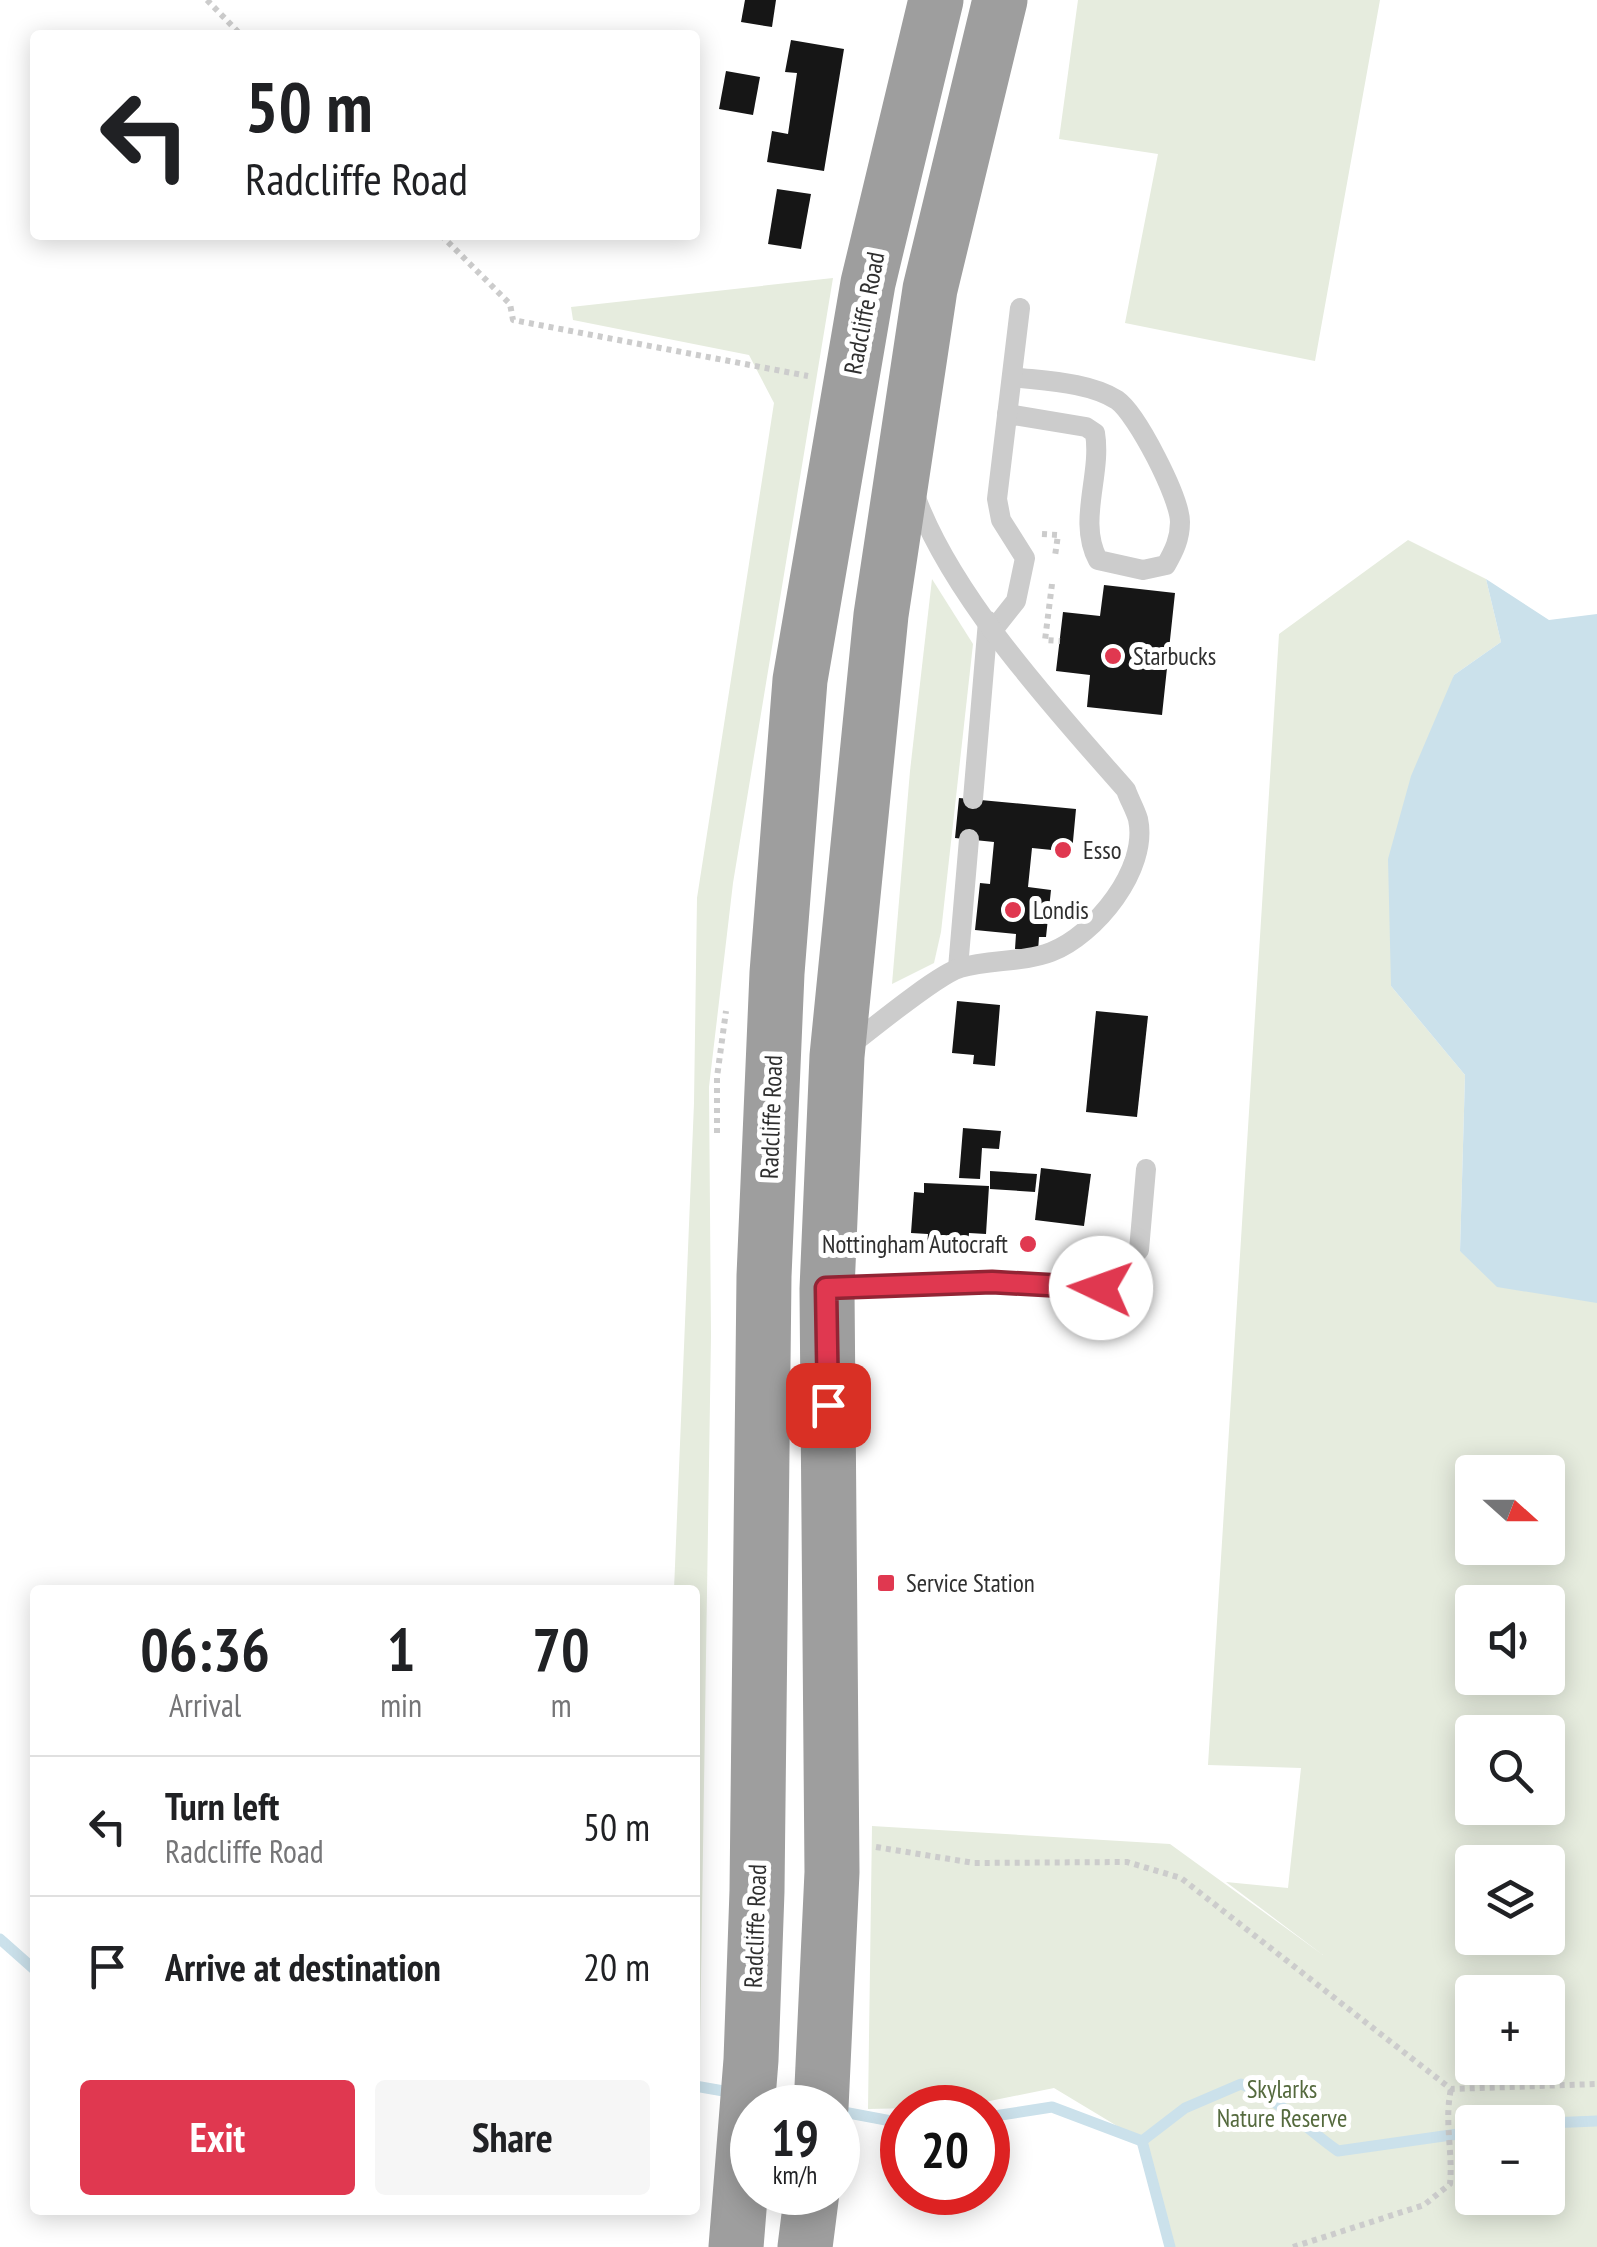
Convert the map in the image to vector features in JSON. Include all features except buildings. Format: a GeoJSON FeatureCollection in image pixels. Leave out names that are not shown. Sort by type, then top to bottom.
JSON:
{"type":"FeatureCollection","features":[{"type":"Feature","properties":{"kind":"highway","name":"Radcliffe Road"},"geometry":{"type":"LineString","coordinates":[[736,2247],[751,2060],[764,1276],[778,973],[800,680],[868,283],[936,0]]}},
{"type":"Feature","properties":{"kind":"highway"},"geometry":{"type":"LineString","coordinates":[[822,2085],[832,1872],[826,1288],[838,1056],[881,615],[930,289],[1000,0]]}},
{"type":"Feature","properties":{"kind":"highway"},"geometry":{"type":"LineString","coordinates":[[806,2247],[809,2215]]}},
{"type":"Feature","properties":{"kind":"lane"},"geometry":{"type":"LineString","coordinates":[[974,799],[990,626],[1016,601],[1025,558],[1001,520],[997,499],[1020,308]]}},
{"type":"Feature","properties":{"kind":"lane"},"geometry":{"type":"LineString","coordinates":[[1006,414],[1071,424],[1095,433],[1098,449],[1088,542],[1098,560],[1111,565],[1143,570],[1166,566],[1176,547],[1180,519],[1171,489],[1137,424],[1118,401],[1087,389],[1012,377]]}},
{"type":"Feature","properties":{"kind":"lane"},"geometry":{"type":"LineString","coordinates":[[838,1056],[958,968],[1014,962],[1052,952],[1084,933],[1117,899],[1138,836],[1138,820],[1126,790],[990,626],[925,523],[904,465]]}},
{"type":"Feature","properties":{"kind":"lane"},"geometry":{"type":"LineString","coordinates":[[958,968],[970,839]]}},
{"type":"Feature","properties":{"kind":"lane"},"geometry":{"type":"LineString","coordinates":[[826,1288],[992,1282],[1101,1288],[1139,1250],[1146,1169]]}},
{"type":"Feature","properties":{"kind":"path"},"geometry":{"type":"LineString","coordinates":[[206,0],[237,30]]}},
{"type":"Feature","properties":{"kind":"path"},"geometry":{"type":"LineString","coordinates":[[446,240],[510,304],[513,320],[828,379]]}},
{"type":"Feature","properties":{"kind":"path"},"geometry":{"type":"LineString","coordinates":[[860,1844],[974,1863],[1127,1862],[1181,1878],[1451,2089],[1597,2084]]}},
{"type":"Feature","properties":{"kind":"path"},"geometry":{"type":"LineString","coordinates":[[1293,2247],[1424,2205],[1450,2184],[1453,2154],[1446,2112],[1451,2089]]}},
{"type":"Feature","properties":{"kind":"green space"},"geometry":{"type":"Polygon","coordinates":[[[1078,0],[1380,0],[1315,361],[1125,323],[1158,154],[1059,139],[1078,0]]]}},
{"type":"Feature","properties":{"kind":"green space"},"geometry":{"type":"Polygon","coordinates":[[[833,278],[733,883],[709,1087],[711,1336],[700,2042],[700,1585],[674,1585],[694,1103],[697,898],[774,403],[749,355],[573,320],[571,307],[833,278]]]}},
{"type":"Feature","properties":{"kind":"green space","name":"Skylarks Nature Reserve"},"geometry":{"type":"Polygon","coordinates":[[[1408,540],[1486,579],[1501,642],[1454,675],[1391,986],[1465,1075],[1460,1251],[1597,1296],[1597,2247],[1167,2247],[1142,2141],[1054,2088],[1010,2097],[1010,2085],[880,2085],[880,2109],[868,2109],[872,1826],[1170,1844],[1323,1955],[1226,1882],[1288,1888],[1301,1768],[1208,1765],[1279,634],[1408,540]]]}},
{"type":"Feature","properties":{"kind":"green space"},"geometry":{"type":"Polygon","coordinates":[[[932,579],[973,644],[941,932],[934,963],[892,984],[910,771],[932,579]]]}},
{"type":"Feature","properties":{"kind":"water"},"geometry":{"type":"Polygon","coordinates":[[[1486,579],[1549,620],[1597,614],[1597,1303],[1497,1287],[1460,1251],[1465,1075],[1391,986],[1388,859],[1411,776],[1454,675],[1501,642],[1486,579]]]}},
{"type":"Feature","properties":{"kind":"waterway"},"geometry":{"type":"LineString","coordinates":[[0,1939],[30,1966]]}},
{"type":"Feature","properties":{"kind":"waterway"},"geometry":{"type":"LineString","coordinates":[[1010,2114],[1052,2107],[1142,2141],[1185,2108],[1241,2084],[1280,2106],[1338,2151],[1455,2134]]}},
{"type":"Feature","properties":{"kind":"waterway"},"geometry":{"type":"LineString","coordinates":[[700,2087],[730,2092]]}},
{"type":"Feature","properties":{"kind":"waterway"},"geometry":{"type":"LineString","coordinates":[[860,2115],[880,2119]]}},
{"type":"Feature","properties":{"kind":"waterway"},"geometry":{"type":"LineString","coordinates":[[1565,2122],[1597,2121]]}},
{"type":"Feature","properties":{"kind":"waterway"},"geometry":{"type":"LineString","coordinates":[[1142,2141],[1170,2247]]}},
{"type":"Feature","properties":{"kind":"place","name":"Starbucks"},"geometry":{"type":"Point","coordinates":[1113,656]}},
{"type":"Feature","properties":{"kind":"place","name":"Esso"},"geometry":{"type":"Point","coordinates":[1063,850]}},
{"type":"Feature","properties":{"kind":"place","name":"Londis"},"geometry":{"type":"Point","coordinates":[1013,910]}},
{"type":"Feature","properties":{"kind":"place","name":"Nottingham Autocraft"},"geometry":{"type":"Point","coordinates":[1028,1244]}},
{"type":"Feature","properties":{"kind":"place","name":"Service Station"},"geometry":{"type":"Point","coordinates":[886,1583]}},
{"type":"Feature","properties":{"kind":"route"},"geometry":{"type":"LineString","coordinates":[[828,1405],[826,1288],[992,1282],[1101,1288]]}}]}
